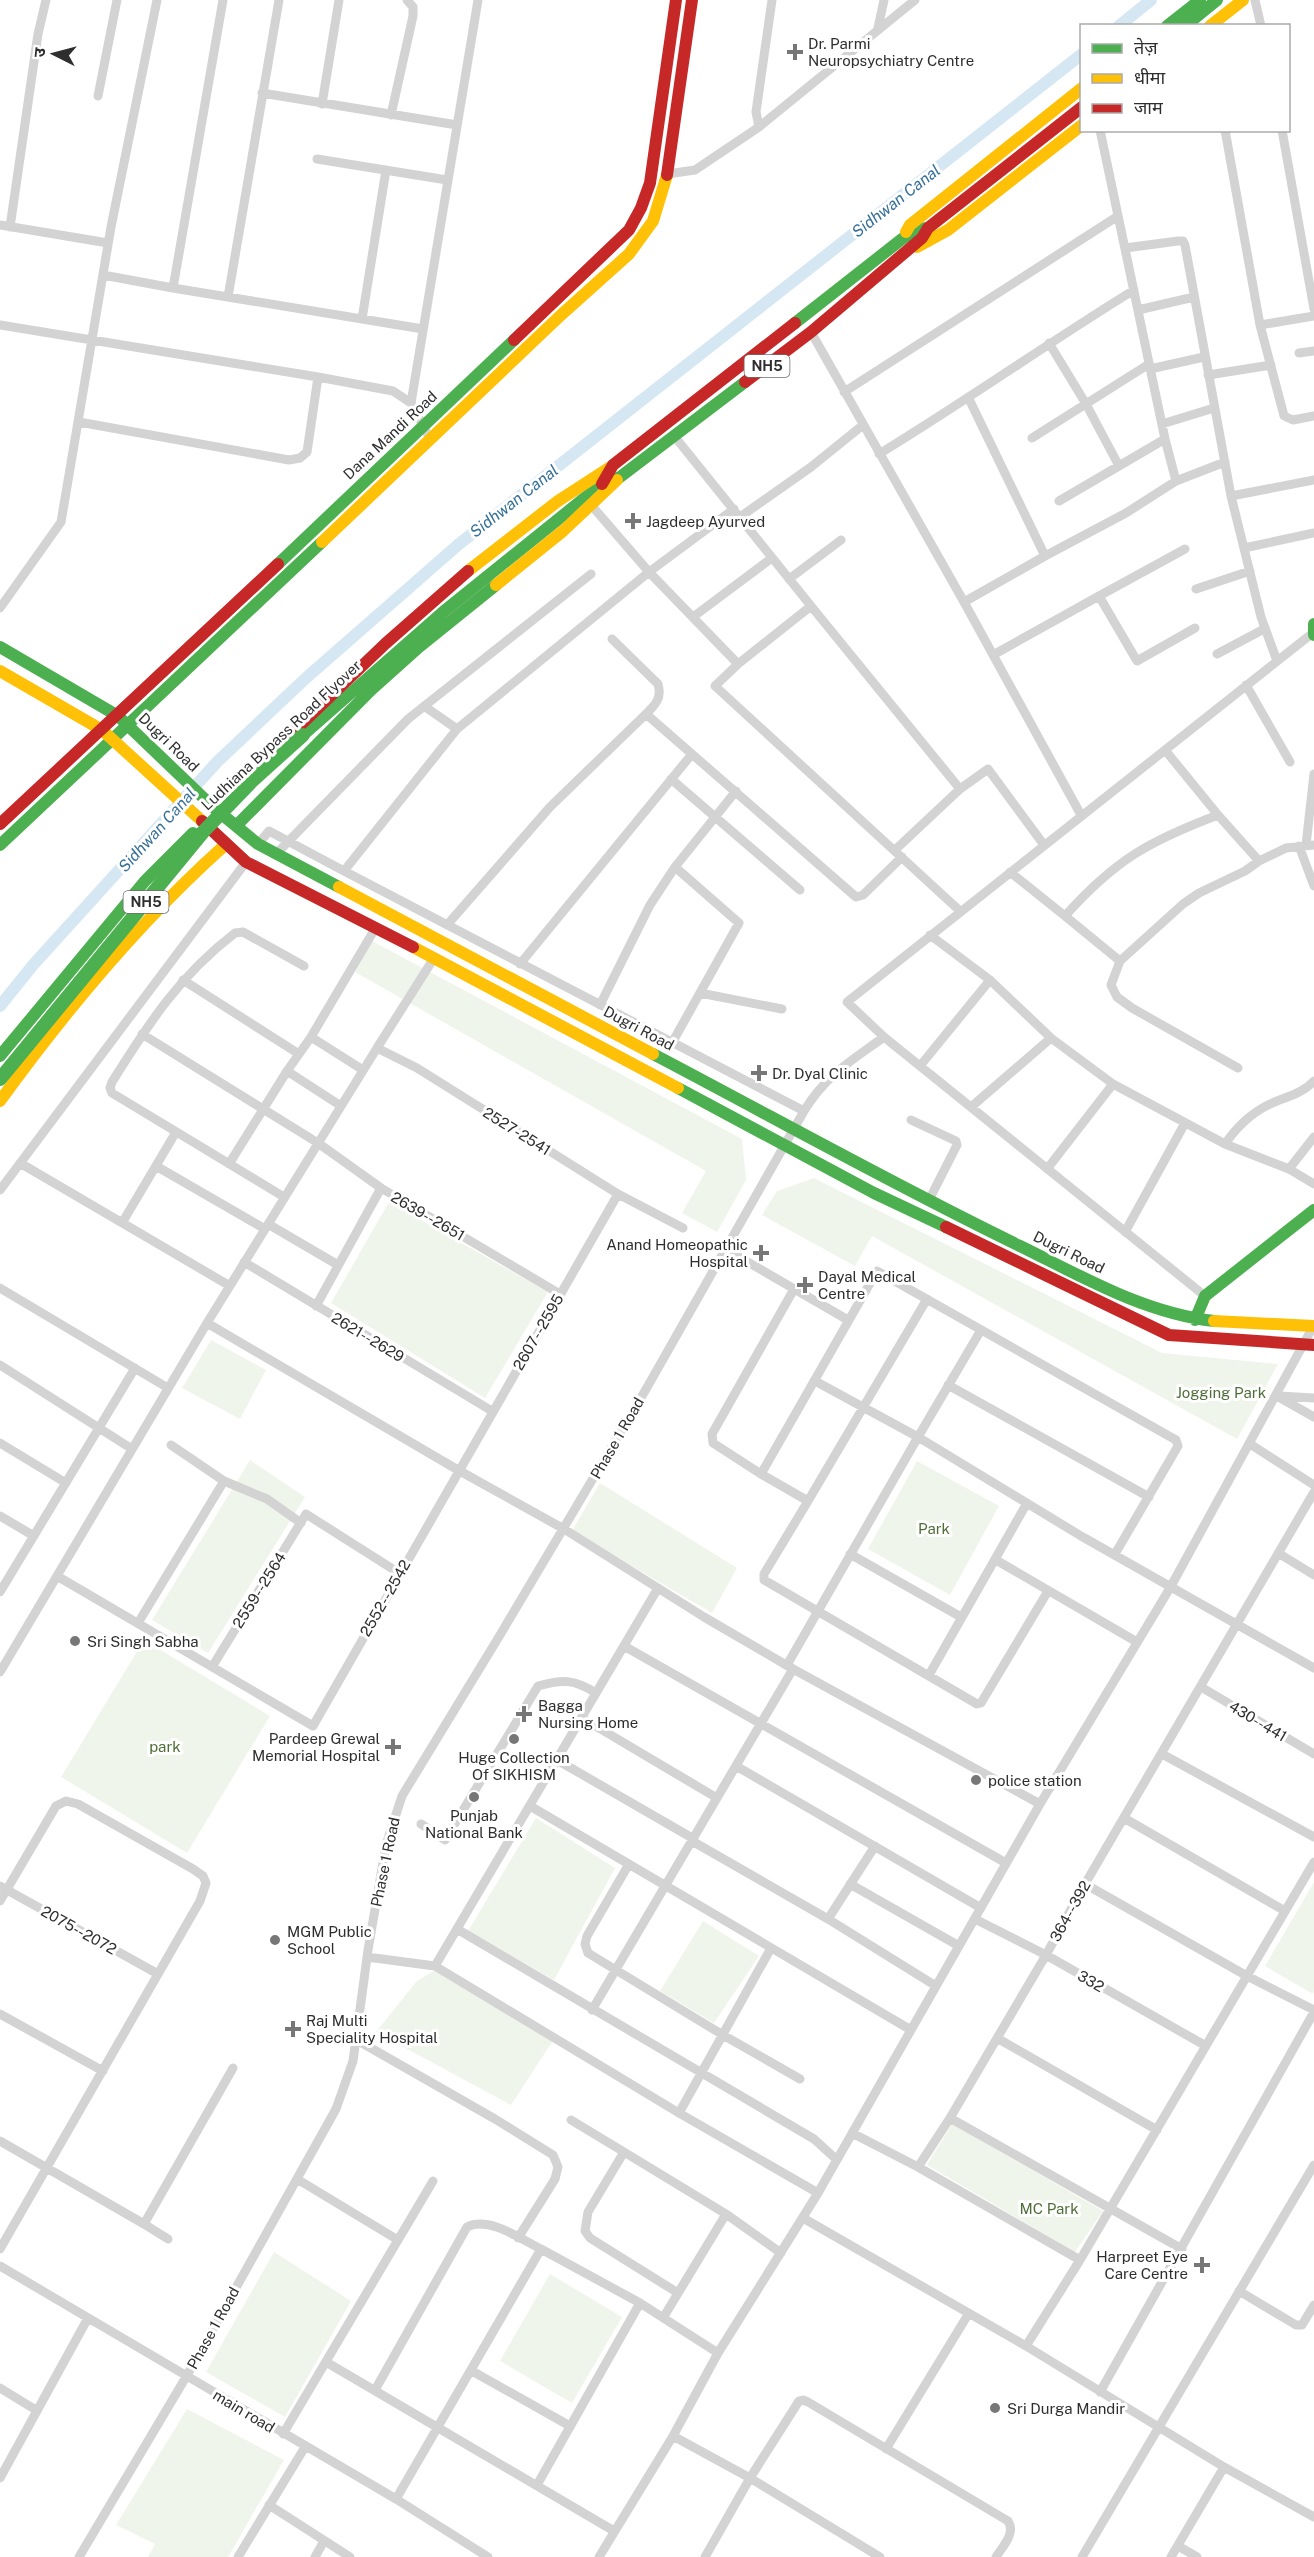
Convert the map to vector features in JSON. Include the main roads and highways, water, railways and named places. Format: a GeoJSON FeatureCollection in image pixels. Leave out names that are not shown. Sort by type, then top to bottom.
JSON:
{"type":"FeatureCollection","features":[{"type":"Feature","properties":{"kind":"main road","name":"Dana Mandi Road"},"geometry":{"type":"LineString","coordinates":[[0,824],[102,730],[124,721],[427,433],[629,230],[641,208],[650,183],[676,0]]}},
{"type":"Feature","properties":{"kind":"main road"},"geometry":{"type":"LineString","coordinates":[[427,433],[629,254],[653,221],[668,168],[692,0]]}},
{"type":"Feature","properties":{"kind":"main road"},"geometry":{"type":"LineString","coordinates":[[1170,24],[1200,0]]}},
{"type":"Feature","properties":{"kind":"main road"},"geometry":{"type":"LineString","coordinates":[[1187,24],[1217,0]]}},
{"type":"Feature","properties":{"kind":"main road"},"geometry":{"type":"LineString","coordinates":[[1213,24],[1243,0]]}},
{"type":"Feature","properties":{"kind":"main road"},"geometry":{"type":"LineString","coordinates":[[1080,90],[910,225],[906,244],[926,244],[948,230],[1080,127]]}},
{"type":"Feature","properties":{"kind":"main road","name":"NH5"},"geometry":{"type":"LineString","coordinates":[[617,471],[906,244],[922,238],[933,224],[1080,109]]}},
{"type":"Feature","properties":{"kind":"main road","name":"NH5"},"geometry":{"type":"LineString","coordinates":[[617,471],[675,437],[811,332],[906,244]]}},
{"type":"Feature","properties":{"kind":"main road"},"geometry":{"type":"LineString","coordinates":[[236,826],[353,706],[392,670],[592,506],[617,471]]}},
{"type":"Feature","properties":{"kind":"main road"},"geometry":{"type":"LineString","coordinates":[[0,1056],[145,881],[214,808],[354,672],[442,592],[584,482],[617,471]]}},
{"type":"Feature","properties":{"kind":"main road","name":"Ludhiana Bypass Road Flyover"},"geometry":{"type":"LineString","coordinates":[[0,1079],[203,832],[253,780],[416,634],[617,471]]}},
{"type":"Feature","properties":{"kind":"main road","name":"Dugri Road"},"geometry":{"type":"LineString","coordinates":[[0,647],[124,721],[214,808],[258,844],[929,1200],[1139,1304],[1165,1314],[1195,1320],[1314,1326]]}},
{"type":"Feature","properties":{"kind":"main road"},"geometry":{"type":"LineString","coordinates":[[0,671],[102,730],[246,862],[376,927],[874,1193],[1151,1329],[1190,1338],[1310,1345]]}},
{"type":"Feature","properties":{"kind":"main road"},"geometry":{"type":"LineString","coordinates":[[0,845],[113,740],[124,721]]}},
{"type":"Feature","properties":{"kind":"main road"},"geometry":{"type":"LineString","coordinates":[[0,1101],[74,1007],[148,920],[191,874],[225,845]]}},
{"type":"Feature","properties":{"kind":"main road"},"geometry":{"type":"LineString","coordinates":[[1195,1320],[1205,1296],[1314,1210]]}},
{"type":"Feature","properties":{"kind":"waterway","name":"Sidhwan Canal"},"geometry":{"type":"LineString","coordinates":[[1121,24],[1151,0]]}},
{"type":"Feature","properties":{"kind":"waterway","name":"Sidhwan Canal"},"geometry":{"type":"LineString","coordinates":[[0,1006],[33,965],[217,762],[306,678],[459,544],[1080,56]]}},
{"type":"Feature","properties":{"kind":"place","name":"Dr. Parmi Neuropsychiatry Centre"},"geometry":{"type":"Point","coordinates":[795,52]}},
{"type":"Feature","properties":{"kind":"place","name":"Jagdeep Ayurved"},"geometry":{"type":"Point","coordinates":[633,521]}},
{"type":"Feature","properties":{"kind":"place","name":"Dr. Dyal Clinic"},"geometry":{"type":"Point","coordinates":[759,1073]}},
{"type":"Feature","properties":{"kind":"place","name":"Anand Homeopathic Hospital"},"geometry":{"type":"Point","coordinates":[761,1253]}},
{"type":"Feature","properties":{"kind":"place","name":"Dayal Medical Centre"},"geometry":{"type":"Point","coordinates":[805,1285]}},
{"type":"Feature","properties":{"kind":"place","name":"Sri Singh Sabha"},"geometry":{"type":"Point","coordinates":[75,1641]}},
{"type":"Feature","properties":{"kind":"place","name":"Bagga Nursing Home"},"geometry":{"type":"Point","coordinates":[524,1714]}},
{"type":"Feature","properties":{"kind":"place","name":"Huge Collection Of SIKHISM"},"geometry":{"type":"Point","coordinates":[514,1739]}},
{"type":"Feature","properties":{"kind":"place","name":"Pardeep Grewal Memorial Hospital"},"geometry":{"type":"Point","coordinates":[393,1747]}},
{"type":"Feature","properties":{"kind":"place","name":"police station"},"geometry":{"type":"Point","coordinates":[976,1780]}},
{"type":"Feature","properties":{"kind":"place","name":"Punjab National Bank"},"geometry":{"type":"Point","coordinates":[474,1797]}},
{"type":"Feature","properties":{"kind":"place","name":"MGM Public School"},"geometry":{"type":"Point","coordinates":[275,1940]}},
{"type":"Feature","properties":{"kind":"place","name":"Raj Multi Speciality Hospital"},"geometry":{"type":"Point","coordinates":[293,2029]}},
{"type":"Feature","properties":{"kind":"place","name":"Harpreet Eye Care Centre"},"geometry":{"type":"Point","coordinates":[1202,2265]}},
{"type":"Feature","properties":{"kind":"place","name":"Sri Durga Mandir"},"geometry":{"type":"Point","coordinates":[995,2408]}},
{"type":"Feature","properties":{"kind":"park label","name":"Jogging Park"},"geometry":{"type":"Point","coordinates":[1221,1392]}},
{"type":"Feature","properties":{"kind":"park label","name":"Park"},"geometry":{"type":"Point","coordinates":[934,1528]}},
{"type":"Feature","properties":{"kind":"park label","name":"park"},"geometry":{"type":"Point","coordinates":[165,1746]}},
{"type":"Feature","properties":{"kind":"park label","name":"MC Park"},"geometry":{"type":"Point","coordinates":[1049,2208]}}]}
